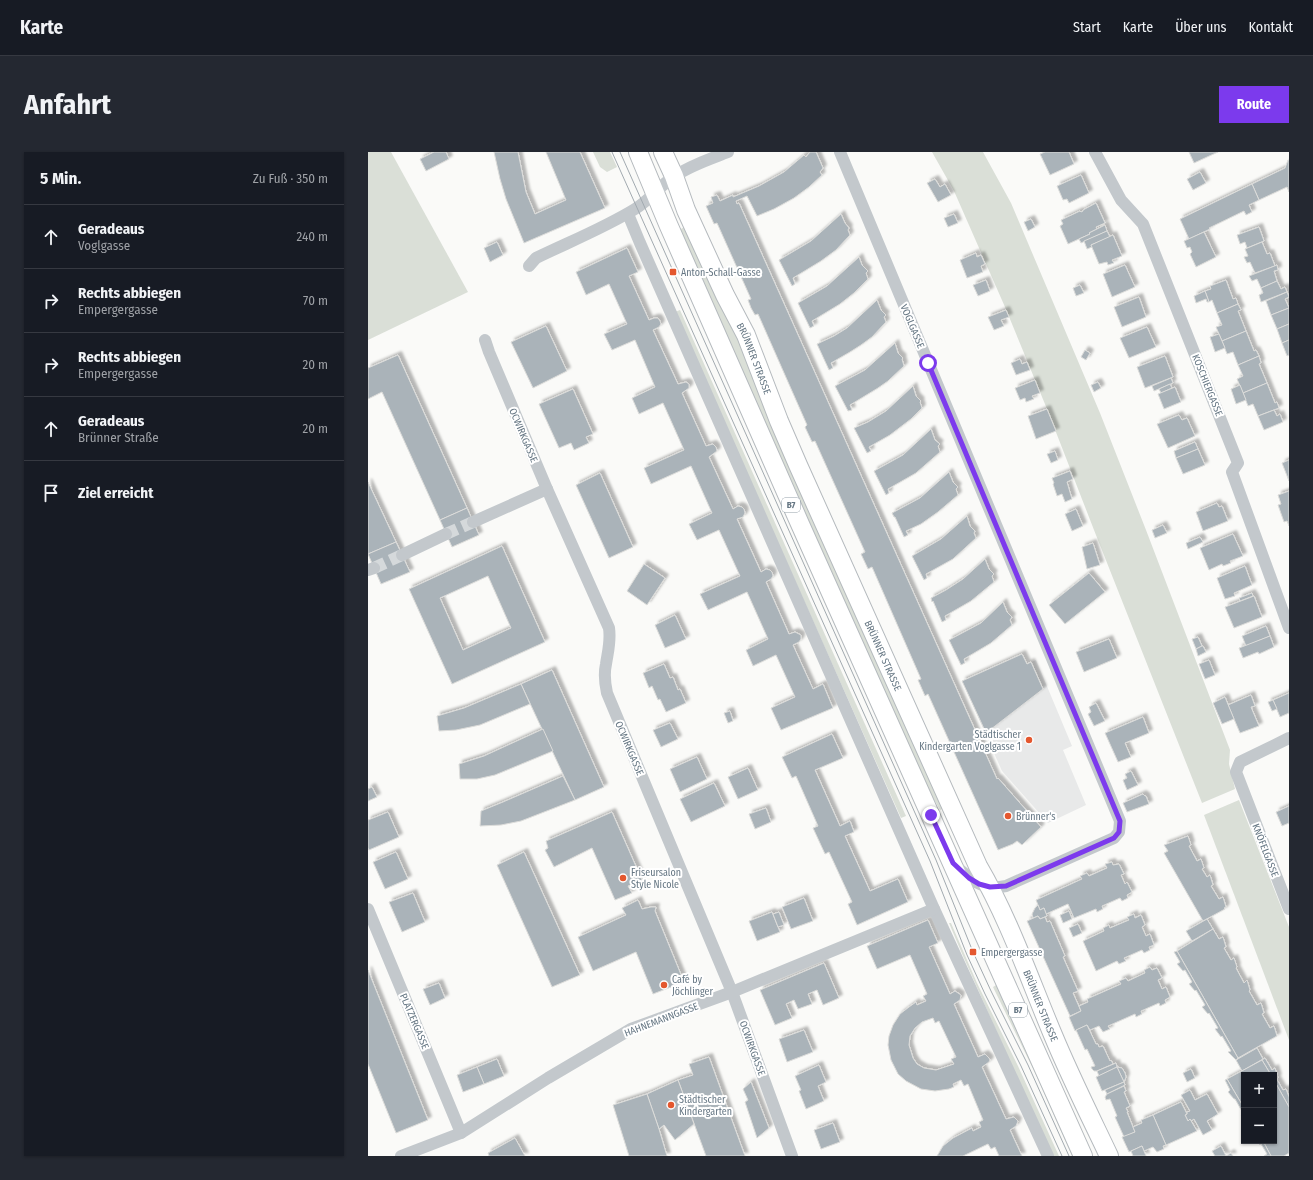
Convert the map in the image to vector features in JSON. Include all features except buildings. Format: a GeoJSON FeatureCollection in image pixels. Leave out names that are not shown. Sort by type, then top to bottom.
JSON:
{"type":"FeatureCollection","features":[{"type":"Feature","properties":{"kind":"main road","name":"B7"},"geometry":{"type":"LineString","coordinates":[[638,152],[800,524],[1083,1156]]}},
{"type":"Feature","properties":{"kind":"main road","name":"BRÜNNER STRASSE"},"geometry":{"type":"LineString","coordinates":[[663,152],[674,176],[686,210],[725,295],[746,335],[779,421],[978,866],[990,887],[1032,979],[1053,1036],[1108,1156]]}},
{"type":"Feature","properties":{"kind":"street"},"geometry":{"type":"LineString","coordinates":[[529,266],[536,258],[628,214],[643,204],[674,176],[693,166],[728,152]]}},
{"type":"Feature","properties":{"kind":"street","name":"VOGLGASSE"},"geometry":{"type":"LineString","coordinates":[[840,152],[1120,821],[1119,832],[1114,838],[1006,886],[990,887]]}},
{"type":"Feature","properties":{"kind":"street","name":"KOSCHIERGASSE"},"geometry":{"type":"LineString","coordinates":[[1095,152],[1121,200],[1143,224],[1238,463],[1232,472],[1289,628]]}},
{"type":"Feature","properties":{"kind":"street"},"geometry":{"type":"LineString","coordinates":[[628,214],[934,908],[1048,1156]]}},
{"type":"Feature","properties":{"kind":"street","name":"OCWIRKGASSE"},"geometry":{"type":"LineString","coordinates":[[485,340],[547,489],[609,628],[610,643],[605,666],[605,686],[607,693],[732,992],[792,1156]]}},
{"type":"Feature","properties":{"kind":"street"},"geometry":{"type":"LineString","coordinates":[[473,522],[547,489]]}},
{"type":"Feature","properties":{"kind":"street"},"geometry":{"type":"LineString","coordinates":[[402,555],[446,534]]}},
{"type":"Feature","properties":{"kind":"street","name":"KNÖFELGASSE"},"geometry":{"type":"LineString","coordinates":[[1289,738],[1240,762],[1236,772],[1289,909]]}},
{"type":"Feature","properties":{"kind":"street"},"geometry":{"type":"LineString","coordinates":[[953,863],[969,878],[979,884],[990,887]]}},
{"type":"Feature","properties":{"kind":"street","name":"HAHNEMANNGASSE"},"geometry":{"type":"LineString","coordinates":[[401,1156],[461,1132],[631,1029],[732,992],[934,908]]}},
{"type":"Feature","properties":{"kind":"street","name":"PLATZERGASSE"},"geometry":{"type":"LineString","coordinates":[[368,909],[461,1132]]}},
{"type":"Feature","properties":{"kind":"shaded area"},"geometry":{"type":"Polygon","coordinates":[[[368,152],[391,152],[468,292],[368,340],[368,152]]]}},
{"type":"Feature","properties":{"kind":"shaded area"},"geometry":{"type":"Polygon","coordinates":[[[593,152],[610,152],[617,167],[607,172],[600,167],[593,152]]]}},
{"type":"Feature","properties":{"kind":"shaded area"},"geometry":{"type":"Polygon","coordinates":[[[932,152],[983,152],[1011,203],[1100,413],[1146,530],[1230,750],[1229,764],[1235,789],[1202,803],[1047,409],[1005,307],[954,191],[932,152]]]}},
{"type":"Feature","properties":{"kind":"shaded area"},"geometry":{"type":"Polygon","coordinates":[[[684,227],[714,293],[731,320],[944,808],[940,810],[927,787],[678,231],[684,227]]]}},
{"type":"Feature","properties":{"kind":"shaded area"},"geometry":{"type":"Polygon","coordinates":[[[680,310],[906,816],[901,818],[675,312],[680,310]]]}},
{"type":"Feature","properties":{"kind":"shaded area","name":"Städtischer Kindergarten Voglgasse 1"},"geometry":{"type":"Polygon","coordinates":[[[1022,654],[1027,664],[1036,660],[1072,746],[1063,750],[1086,805],[1048,823],[1002,771],[962,681],[1022,654]]]}},
{"type":"Feature","properties":{"kind":"shaded area"},"geometry":{"type":"Polygon","coordinates":[[[1239,800],[1289,927],[1289,1040],[1204,815],[1239,800]]]}},
{"type":"Feature","properties":{"kind":"shaded area"},"geometry":{"type":"Polygon","coordinates":[[[949,923],[951,923],[977,983],[1018,1066],[1059,1156],[1052,1156],[949,923]]]}},
{"type":"Feature","properties":{"kind":"shaded area"},"geometry":{"type":"Polygon","coordinates":[[[998,984],[1075,1156],[1072,1156],[1036,1075],[993,987],[998,984]]]}},
{"type":"Feature","properties":{"kind":"tunnel"},"geometry":{"type":"LineString","coordinates":[[446,534],[473,522]]}},
{"type":"Feature","properties":{"kind":"tunnel"},"geometry":{"type":"LineString","coordinates":[[374,568],[402,555]]}},
{"type":"Feature","properties":{"kind":"tram line"},"geometry":{"type":"LineString","coordinates":[[612,152],[930,861],[967,955],[1021,1066],[1062,1156]]}},
{"type":"Feature","properties":{"kind":"tram line"},"geometry":{"type":"LineString","coordinates":[[620,152],[936,860],[973,952],[1028,1065],[1069,1156]]}},
{"type":"Feature","properties":{"kind":"place","name":"Anton-Schall-Gasse"},"geometry":{"type":"Point","coordinates":[673,272]}},
{"type":"Feature","properties":{"kind":"place","name":"Städtischer Kindergarten Voglgasse 1"},"geometry":{"type":"Point","coordinates":[1029,740]}},
{"type":"Feature","properties":{"kind":"place","name":"Brünner‘s"},"geometry":{"type":"Point","coordinates":[1008,816]}},
{"type":"Feature","properties":{"kind":"place","name":"Friseursalon Style Nicole"},"geometry":{"type":"Point","coordinates":[623,878]}},
{"type":"Feature","properties":{"kind":"place","name":"Empergergasse"},"geometry":{"type":"Point","coordinates":[973,952]}},
{"type":"Feature","properties":{"kind":"place","name":"Café by Jöchlinger"},"geometry":{"type":"Point","coordinates":[664,985]}},
{"type":"Feature","properties":{"kind":"place","name":"Städtischer Kindergarten"},"geometry":{"type":"Point","coordinates":[671,1105]}},
{"type":"Feature","properties":{"kind":"route"},"geometry":{"type":"LineString","coordinates":[[928,363],[1120,821],[1119,832],[1114,838],[1006,886],[990,887],[979,884],[969,878],[953,863],[931,815]]}}]}
